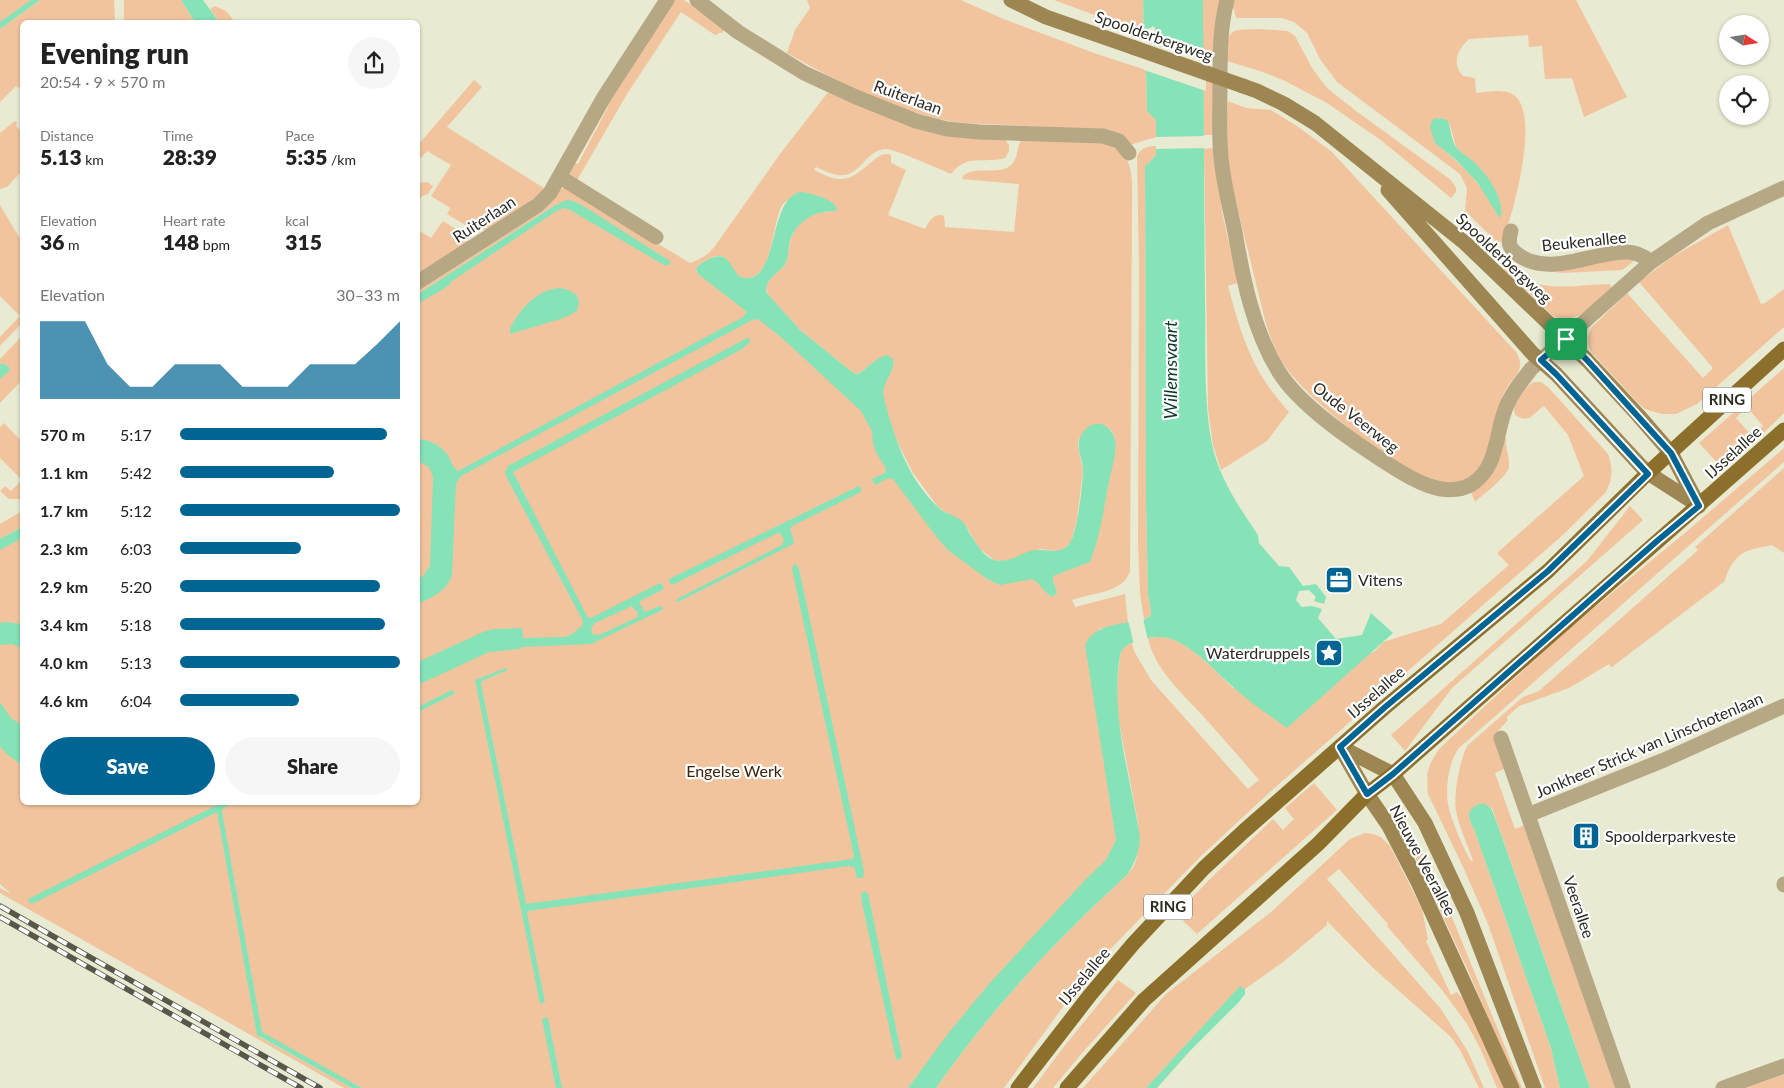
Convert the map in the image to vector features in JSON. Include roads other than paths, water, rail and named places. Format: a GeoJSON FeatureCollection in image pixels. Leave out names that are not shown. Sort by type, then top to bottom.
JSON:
{"type":"FeatureCollection","features":[{"type":"Feature","properties":{"kind":"main road","name":"Spoolderbergweg"},"geometry":{"type":"LineString","coordinates":[[1010,0],[1046,17],[1257,91],[1284,104],[1315,123],[1465,243],[1566,339],[1671,453],[1699,506]]}},
{"type":"Feature","properties":{"kind":"main road","name":"Spoolderbergweg"},"geometry":{"type":"LineString","coordinates":[[1359,158],[1541,360],[1648,474],[1699,506]]}},
{"type":"Feature","properties":{"kind":"main road","name":"IJsselallee"},"geometry":{"type":"LineString","coordinates":[[1018,1088],[1090,995],[1133,944],[1191,882],[1244,831],[1384,708],[1548,571],[1711,414],[1784,349]]}},
{"type":"Feature","properties":{"kind":"main road","name":"IJsselallee"},"geometry":{"type":"LineString","coordinates":[[1067,1088],[1144,1000],[1318,844],[1367,794],[1393,774],[1784,430]]}},
{"type":"Feature","properties":{"kind":"main road","name":"Nieuwe Veerallee"},"geometry":{"type":"LineString","coordinates":[[1340,747],[1393,774],[1425,823],[1467,913],[1534,1088]]}},
{"type":"Feature","properties":{"kind":"main road","name":"Nieuwe Veerallee"},"geometry":{"type":"LineString","coordinates":[[1340,747],[1367,794],[1389,826],[1418,882],[1512,1088]]}},
{"type":"Feature","properties":{"kind":"street","name":"Ruiterlaan"},"geometry":{"type":"LineString","coordinates":[[420,281],[541,202],[554,188],[604,97],[667,0]]}},
{"type":"Feature","properties":{"kind":"street","name":"Ruiterlaan"},"geometry":{"type":"LineString","coordinates":[[697,0],[738,32],[804,73],[856,97],[916,121],[948,129],[979,132],[1110,137],[1119,142],[1129,153]]}},
{"type":"Feature","properties":{"kind":"street","name":"Oude Veerweg"},"geometry":{"type":"LineString","coordinates":[[1227,0],[1222,26],[1220,54],[1220,143],[1223,174],[1243,276],[1253,309],[1270,356],[1280,373],[1294,390],[1348,437],[1404,475],[1435,488],[1454,490],[1471,484],[1480,478],[1487,469],[1493,455],[1504,412],[1511,396],[1531,369],[1541,360]]}},
{"type":"Feature","properties":{"kind":"street"},"geometry":{"type":"LineString","coordinates":[[560,177],[656,237]]}},
{"type":"Feature","properties":{"kind":"street"},"geometry":{"type":"LineString","coordinates":[[1541,360],[1651,262],[1708,223],[1784,188]]}},
{"type":"Feature","properties":{"kind":"street","name":"Beukenallee"},"geometry":{"type":"LineString","coordinates":[[1511,231],[1508,240],[1510,248],[1523,258],[1536,264],[1582,260],[1628,252],[1645,257],[1651,262]]}},
{"type":"Feature","properties":{"kind":"street","name":"Jonkheer Strick van Linschotenlaan"},"geometry":{"type":"LineString","coordinates":[[1528,815],[1664,760],[1784,706]]}},
{"type":"Feature","properties":{"kind":"street","name":"Veerallee"},"geometry":{"type":"LineString","coordinates":[[1501,738],[1623,1088]]}},
{"type":"Feature","properties":{"kind":"street"},"geometry":{"type":"LineString","coordinates":[[1723,1088],[1784,1066]]}},
{"type":"Feature","properties":{"kind":"water"},"geometry":{"type":"Polygon","coordinates":[[[31,0],[40,0],[0,29],[0,22],[31,0]]]}},
{"type":"Feature","properties":{"kind":"water"},"geometry":{"type":"Polygon","coordinates":[[[181,0],[203,0],[218,20],[194,20],[181,0]]]}},
{"type":"Feature","properties":{"kind":"water","name":"Willemsvaart"},"geometry":{"type":"Polygon","coordinates":[[[1143,0],[1203,0],[1206,391],[1209,427],[1219,469],[1237,503],[1258,535],[1259,543],[1279,566],[1289,567],[1303,586],[1316,584],[1326,597],[1324,604],[1314,601],[1316,597],[1309,590],[1299,591],[1296,600],[1302,607],[1312,606],[1322,609],[1318,618],[1336,639],[1362,635],[1371,613],[1393,633],[1287,728],[1245,697],[1190,649],[1174,640],[1165,637],[1146,638],[1124,647],[1120,655],[1118,701],[1123,747],[1140,838],[1138,853],[1132,866],[1127,875],[1050,950],[1002,1003],[979,1030],[936,1088],[908,1088],[950,1031],[989,984],[1086,879],[1106,860],[1116,840],[1085,645],[1095,632],[1110,626],[1144,620],[1150,616],[1151,611],[1148,594],[1146,503],[1145,165],[1156,155],[1156,120],[1147,111],[1146,70],[1157,38],[1153,26],[1144,32],[1143,0]]]}},
{"type":"Feature","properties":{"kind":"water"},"geometry":{"type":"Polygon","coordinates":[[[1437,118],[1448,121],[1456,147],[1482,170],[1491,182],[1500,203],[1501,217],[1499,217],[1477,182],[1455,159],[1435,143],[1430,127],[1433,119],[1437,118]]]}},
{"type":"Feature","properties":{"kind":"water"},"geometry":{"type":"Polygon","coordinates":[[[800,192],[815,195],[826,199],[837,208],[836,211],[821,212],[802,222],[790,241],[785,264],[770,279],[766,292],[800,330],[852,372],[860,373],[877,359],[887,355],[893,359],[892,368],[883,393],[892,428],[904,457],[928,497],[939,508],[964,523],[978,546],[989,558],[1002,561],[1009,560],[1032,550],[1055,551],[1065,548],[1069,544],[1075,531],[1082,486],[1083,465],[1079,447],[1080,438],[1086,429],[1095,424],[1104,425],[1110,430],[1115,440],[1115,455],[1099,533],[1090,562],[1053,576],[1057,592],[1053,597],[1032,579],[1000,585],[987,579],[948,550],[893,479],[889,478],[875,485],[872,479],[885,473],[886,469],[876,452],[872,431],[861,411],[782,338],[759,320],[754,319],[461,476],[456,484],[452,575],[443,590],[420,603],[420,578],[430,566],[433,477],[429,467],[420,462],[420,439],[432,442],[440,447],[458,471],[743,317],[747,312],[698,274],[696,269],[705,261],[721,256],[728,260],[740,277],[753,277],[762,269],[768,257],[782,210],[789,198],[800,192]]]}},
{"type":"Feature","properties":{"kind":"water"},"geometry":{"type":"Polygon","coordinates":[[[566,200],[574,201],[670,261],[670,265],[664,265],[565,208],[558,210],[452,281],[442,290],[420,303],[420,293],[566,200]]]}},
{"type":"Feature","properties":{"kind":"water"},"geometry":{"type":"Polygon","coordinates":[[[558,288],[566,289],[577,295],[579,302],[577,311],[564,318],[510,334],[510,328],[514,321],[530,302],[542,293],[558,288]]]}},
{"type":"Feature","properties":{"kind":"water"},"geometry":{"type":"Polygon","coordinates":[[[747,338],[750,339],[750,342],[742,349],[513,472],[588,618],[660,583],[664,589],[640,601],[640,604],[645,612],[660,606],[663,608],[662,610],[591,644],[523,647],[489,652],[420,684],[420,661],[483,632],[493,629],[522,628],[523,638],[565,637],[582,626],[583,621],[505,472],[508,466],[747,338]],[[632,606],[595,623],[591,628],[592,634],[599,635],[638,617],[638,613],[632,606]]]}},
{"type":"Feature","properties":{"kind":"water"},"geometry":{"type":"Polygon","coordinates":[[[2,363],[9,367],[10,370],[0,379],[0,365],[2,363]]]}},
{"type":"Feature","properties":{"kind":"water"},"geometry":{"type":"Polygon","coordinates":[[[859,486],[861,492],[792,526],[790,529],[794,541],[793,544],[678,602],[676,601],[782,545],[784,539],[778,533],[672,585],[669,579],[859,486]]]}},
{"type":"Feature","properties":{"kind":"water"},"geometry":{"type":"Polygon","coordinates":[[[20,528],[20,539],[0,550],[0,539],[20,528]]]}},
{"type":"Feature","properties":{"kind":"water"},"geometry":{"type":"Polygon","coordinates":[[[794,564],[799,569],[864,871],[863,878],[857,878],[854,867],[849,866],[528,911],[545,1002],[540,1004],[475,680],[506,668],[508,670],[482,681],[481,684],[526,904],[852,859],[854,856],[792,569],[794,564]]]}},
{"type":"Feature","properties":{"kind":"water"},"geometry":{"type":"Polygon","coordinates":[[[0,623],[20,624],[20,647],[12,644],[0,645],[0,623]]]}},
{"type":"Feature","properties":{"kind":"water"},"geometry":{"type":"Polygon","coordinates":[[[452,690],[454,691],[454,694],[420,711],[420,706],[452,690]]]}},
{"type":"Feature","properties":{"kind":"water"},"geometry":{"type":"Polygon","coordinates":[[[0,702],[11,718],[20,724],[20,764],[0,747],[0,702]]]}},
{"type":"Feature","properties":{"kind":"water"},"geometry":{"type":"Polygon","coordinates":[[[1483,803],[1491,808],[1497,823],[1590,1088],[1560,1088],[1551,1048],[1470,820],[1471,810],[1483,803]]]}},
{"type":"Feature","properties":{"kind":"water"},"geometry":{"type":"Polygon","coordinates":[[[217,805],[230,805],[223,808],[222,812],[262,1032],[362,1088],[352,1088],[257,1035],[217,812],[32,904],[28,899],[217,805]]]}},
{"type":"Feature","properties":{"kind":"water"},"geometry":{"type":"Polygon","coordinates":[[[864,891],[868,893],[902,1057],[899,1060],[896,1059],[862,903],[861,894],[864,891]]]}},
{"type":"Feature","properties":{"kind":"water"},"geometry":{"type":"Polygon","coordinates":[[[1240,986],[1245,989],[1245,994],[1239,1002],[1189,1052],[1157,1088],[1146,1088],[1240,986]]]}},
{"type":"Feature","properties":{"kind":"water"},"geometry":{"type":"Polygon","coordinates":[[[548,1018],[562,1088],[556,1088],[542,1019],[548,1018]]]}},
{"type":"Feature","properties":{"kind":"railway"},"geometry":{"type":"LineString","coordinates":[[0,906],[320,1088]]}},
{"type":"Feature","properties":{"kind":"railway"},"geometry":{"type":"LineString","coordinates":[[0,917],[301,1088]]}},
{"type":"Feature","properties":{"kind":"place","name":"Vitens"},"geometry":{"type":"Point","coordinates":[1339,580]}},
{"type":"Feature","properties":{"kind":"place","name":"Waterdruppels"},"geometry":{"type":"Point","coordinates":[1329,653]}},
{"type":"Feature","properties":{"kind":"place","name":"Spoolderparkveste"},"geometry":{"type":"Point","coordinates":[1586,836]}},
{"type":"Feature","properties":{"kind":"park label","name":"Engelse Werk"},"geometry":{"type":"Point","coordinates":[734,771]}}]}
